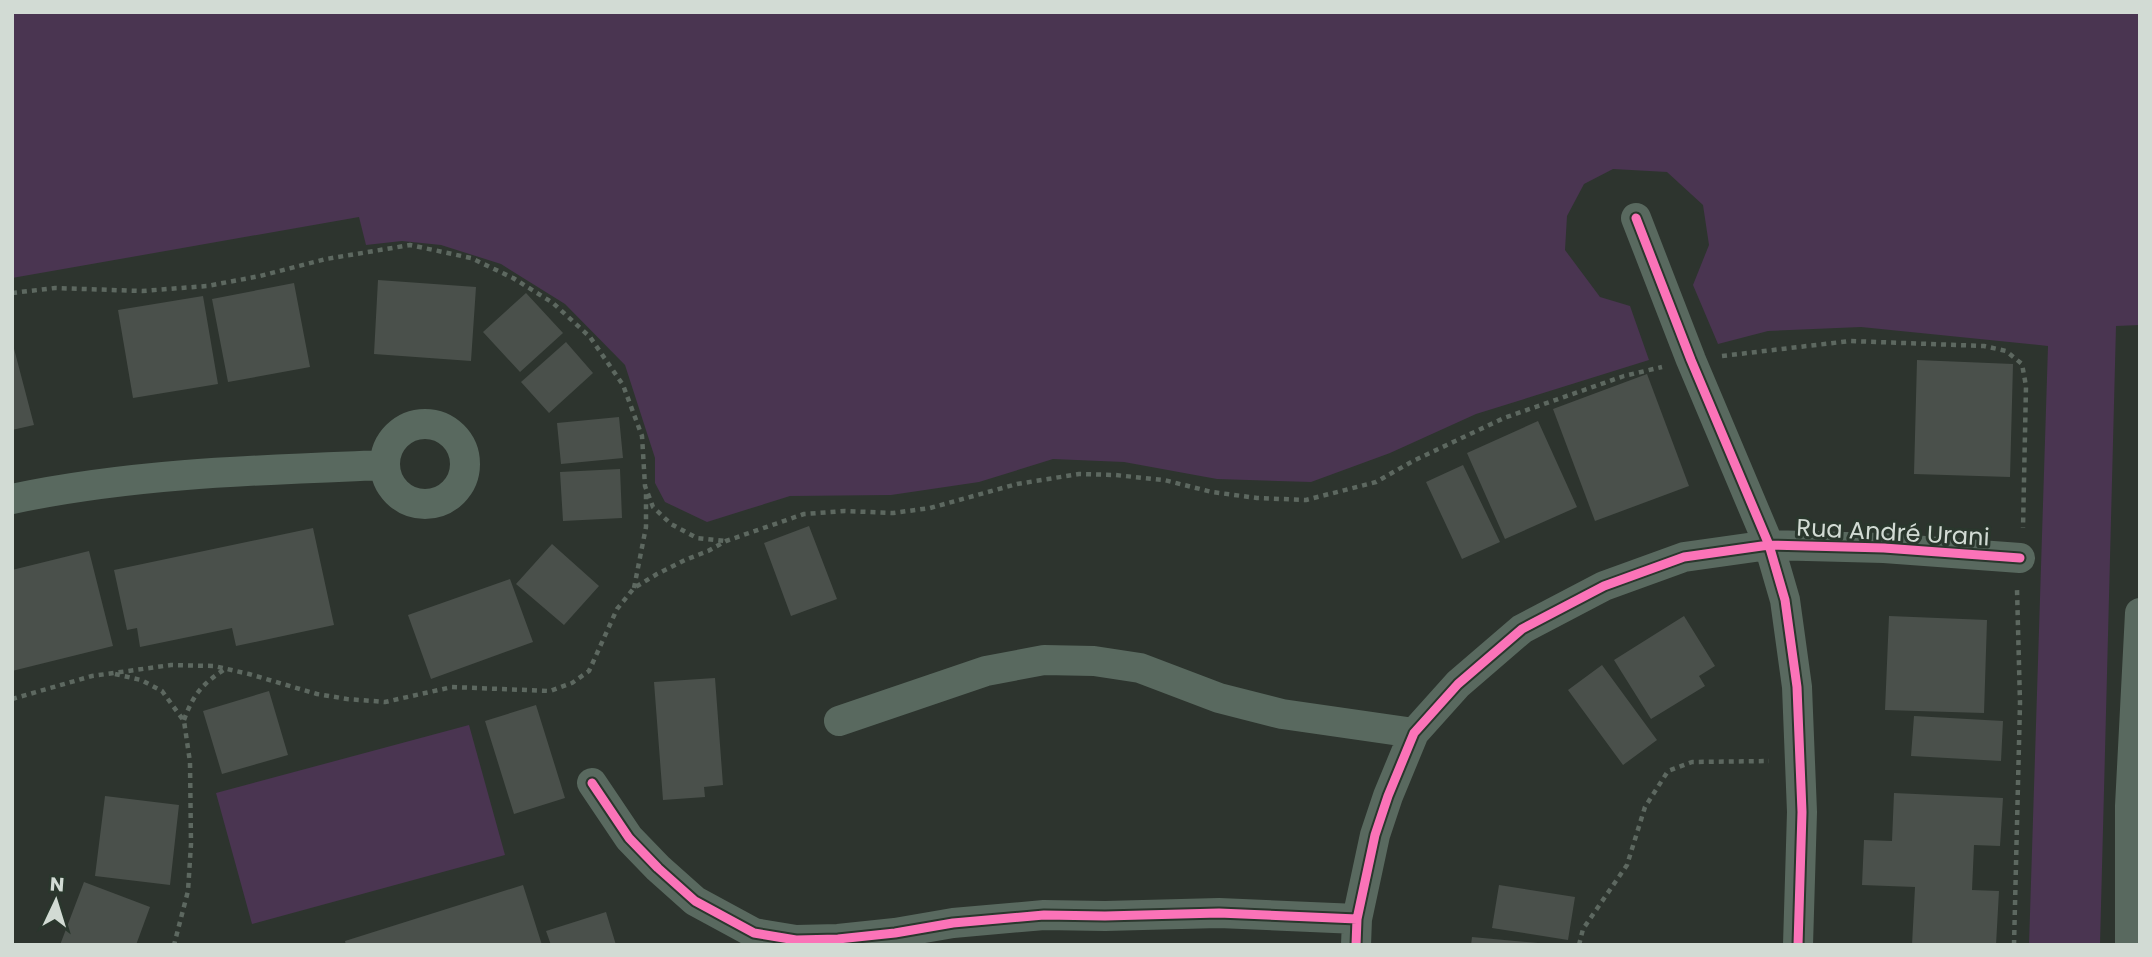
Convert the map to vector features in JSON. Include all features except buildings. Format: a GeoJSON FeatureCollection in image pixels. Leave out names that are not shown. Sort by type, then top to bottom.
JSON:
{"type":"FeatureCollection","features":[{"type":"Feature","properties":{"kind":"street"},"geometry":{"type":"LineString","coordinates":[[1636,218],[1691,360],[1769,545],[1785,600],[1797,687],[1802,812],[1798,945]]}},
{"type":"Feature","properties":{"kind":"street"},"geometry":{"type":"LineString","coordinates":[[12,499],[55,490],[198,473],[385,465]]}},
{"type":"Feature","properties":{"kind":"street","name":"Rua André Urani"},"geometry":{"type":"LineString","coordinates":[[1356,932],[1375,835],[1414,733],[1458,684],[1522,629],[1604,586],[1684,557],[1769,545],[1884,548],[2020,558]]}},
{"type":"Feature","properties":{"kind":"street"},"geometry":{"type":"LineString","coordinates":[[2130,945],[2140,613]]}},
{"type":"Feature","properties":{"kind":"street"},"geometry":{"type":"LineString","coordinates":[[839,721],[986,671],[1044,660],[1094,661],[1140,668],[1219,698],[1282,714],[1414,733]]}},
{"type":"Feature","properties":{"kind":"street"},"geometry":{"type":"LineString","coordinates":[[592,783],[629,838],[658,868],[695,901],[754,933],[796,940],[838,939],[953,923],[1044,915],[1219,913],[1356,932]]}},
{"type":"Feature","properties":{"kind":"path"},"geometry":{"type":"LineString","coordinates":[[12,293],[55,288],[142,291],[207,286],[326,259],[411,245],[471,258],[513,278],[553,303],[590,337],[623,385],[642,436],[646,486],[646,527],[634,588]]}},
{"type":"Feature","properties":{"kind":"path"},"geometry":{"type":"LineString","coordinates":[[12,699],[59,684],[170,665],[214,666],[317,694],[385,702],[452,687],[550,691],[572,683],[589,671],[617,609],[634,588],[666,569],[726,541],[804,514],[845,511],[893,513],[930,508],[1017,484],[1079,474],[1152,479],[1223,494],[1257,498],[1306,500],[1376,482],[1413,461],[1504,418],[1624,376],[1691,360],[1850,341],[1984,346],[2006,351],[2022,364],[2026,386],[2023,539],[2016,596],[2020,703],[2014,945]]}},
{"type":"Feature","properties":{"kind":"path"},"geometry":{"type":"LineString","coordinates":[[646,486],[653,507],[671,524],[697,538],[726,541]]}},
{"type":"Feature","properties":{"kind":"path"},"geometry":{"type":"LineString","coordinates":[[174,945],[188,891],[191,844],[190,762],[184,721],[190,702],[205,681],[225,669]]}},
{"type":"Feature","properties":{"kind":"path"},"geometry":{"type":"LineString","coordinates":[[111,673],[141,680],[162,691],[184,721]]}},
{"type":"Feature","properties":{"kind":"path"},"geometry":{"type":"LineString","coordinates":[[1579,945],[1583,929],[1627,865],[1645,807],[1668,771],[1692,762],[1800,760]]}},
{"type":"Feature","properties":{"kind":"shaded area"},"geometry":{"type":"Polygon","coordinates":[[[12,12],[2140,12],[2140,325],[2116,326],[2100,945],[2029,945],[2048,346],[1861,327],[1768,331],[1718,344],[1693,285],[1709,245],[1703,205],[1667,172],[1613,169],[1584,184],[1567,216],[1565,250],[1600,297],[1630,306],[1649,360],[1476,414],[1390,453],[1311,482],[1217,479],[1124,462],[1053,459],[979,482],[891,495],[790,496],[707,522],[665,502],[655,483],[655,458],[625,365],[565,304],[501,264],[441,245],[402,241],[366,245],[359,217],[12,278],[12,12]]]}},
{"type":"Feature","properties":{"kind":"shaded area"},"geometry":{"type":"Polygon","coordinates":[[[469,725],[505,855],[252,924],[216,793],[469,725]]]}},
{"type":"Feature","properties":{"kind":"cycle path"},"geometry":{"type":"LineString","coordinates":[[1636,218],[1691,360],[1769,545],[1785,600],[1797,687],[1802,812],[1798,945]]}},
{"type":"Feature","properties":{"kind":"cycle path"},"geometry":{"type":"LineString","coordinates":[[1356,945],[1357,919],[1375,835],[1414,733],[1458,684],[1522,629],[1604,586],[1684,557],[1769,545],[1884,548],[2020,558]]}},
{"type":"Feature","properties":{"kind":"cycle path"},"geometry":{"type":"LineString","coordinates":[[592,783],[629,838],[658,868],[695,901],[754,933],[796,940],[838,939],[953,923],[1044,915],[1219,913],[1357,919]]}}]}
